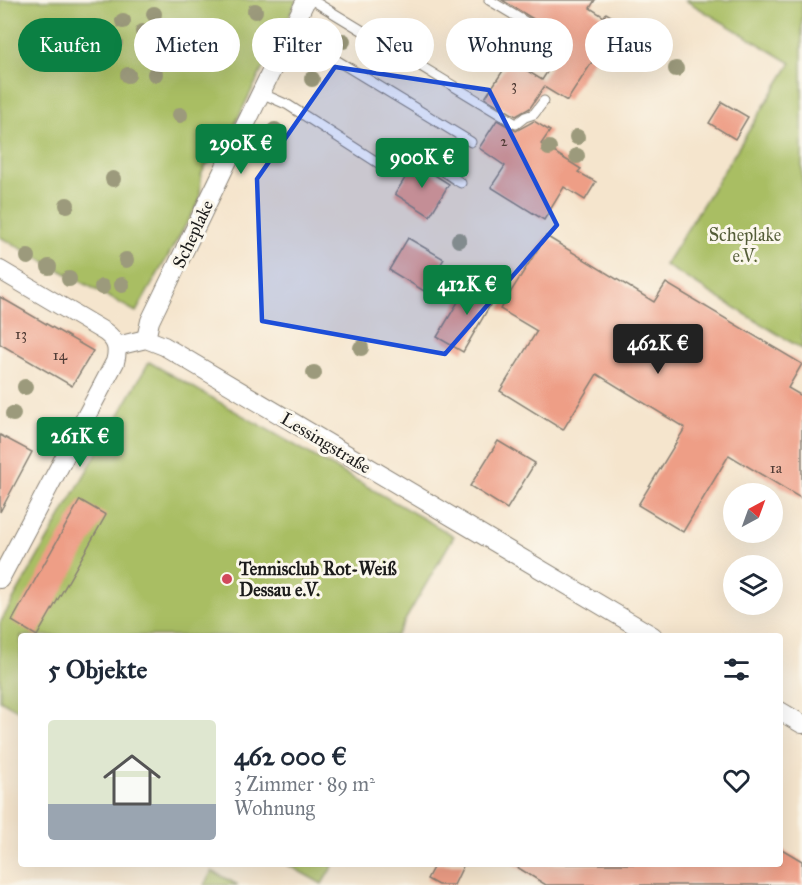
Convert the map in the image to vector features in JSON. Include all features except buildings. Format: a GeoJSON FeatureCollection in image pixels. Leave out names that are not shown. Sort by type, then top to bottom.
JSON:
{"type":"FeatureCollection","features":[{"type":"Feature","properties":{"kind":"street","name":"Scheplake"},"geometry":{"type":"LineString","coordinates":[[297,18],[306,0]]}},
{"type":"Feature","properties":{"kind":"street","name":"Scheplake"},"geometry":{"type":"LineString","coordinates":[[146,339],[150,321],[271,72]]}},
{"type":"Feature","properties":{"kind":"street"},"geometry":{"type":"LineString","coordinates":[[0,270],[113,337],[117,346],[115,362],[0,579]]}},
{"type":"Feature","properties":{"kind":"street"},"geometry":{"type":"LineString","coordinates":[[117,346],[146,339]]}},
{"type":"Feature","properties":{"kind":"street","name":"Lessingstraße"},"geometry":{"type":"LineString","coordinates":[[146,339],[164,346],[648,633]]}},
{"type":"Feature","properties":{"kind":"street"},"geometry":{"type":"LineString","coordinates":[[783,713],[802,724]]}},
{"type":"Feature","properties":{"kind":"lane"},"geometry":{"type":"LineString","coordinates":[[312,0],[516,124],[534,114],[544,101]]}},
{"type":"Feature","properties":{"kind":"lane"},"geometry":{"type":"LineString","coordinates":[[489,0],[519,18]]}},
{"type":"Feature","properties":{"kind":"lane"},"geometry":{"type":"LineString","coordinates":[[343,64],[471,142]]}},
{"type":"Feature","properties":{"kind":"lane"},"geometry":{"type":"LineString","coordinates":[[261,93],[288,105],[380,164],[394,163],[415,156],[461,183]]}},
{"type":"Feature","properties":{"kind":"highlighted area"},"geometry":{"type":"Polygon","coordinates":[[[335,67],[489,90],[557,225],[445,354],[262,321],[257,179],[335,67]]]}},
{"type":"Feature","properties":{"kind":"green space"},"geometry":{"type":"Polygon","coordinates":[[[0,0],[297,0],[288,18],[252,18],[252,72],[261,72],[219,156],[206,165],[201,175],[200,200],[136,312],[0,237],[0,0]]]}},
{"type":"Feature","properties":{"kind":"green space","name":"Scheplake e.V."},"geometry":{"type":"Polygon","coordinates":[[[685,0],[802,0],[802,349],[665,265],[791,63],[685,0]]]}},
{"type":"Feature","properties":{"kind":"green space","name":"Tennisclub Rot-Weiß Dessau e.V."},"geometry":{"type":"Polygon","coordinates":[[[149,362],[454,536],[398,633],[18,633],[18,710],[0,700],[0,623],[149,362]]]}},
{"type":"Feature","properties":{"kind":"green space"},"geometry":{"type":"Polygon","coordinates":[[[291,867],[332,867],[322,884],[291,867]]]}},
{"type":"Feature","properties":{"kind":"green space"},"geometry":{"type":"Polygon","coordinates":[[[212,871],[238,885],[204,885],[212,871]]]}},
{"type":"Feature","properties":{"kind":"place","name":"Tennisclub Rot-Weiß Dessau e.V."},"geometry":{"type":"Point","coordinates":[227,579]}}]}
